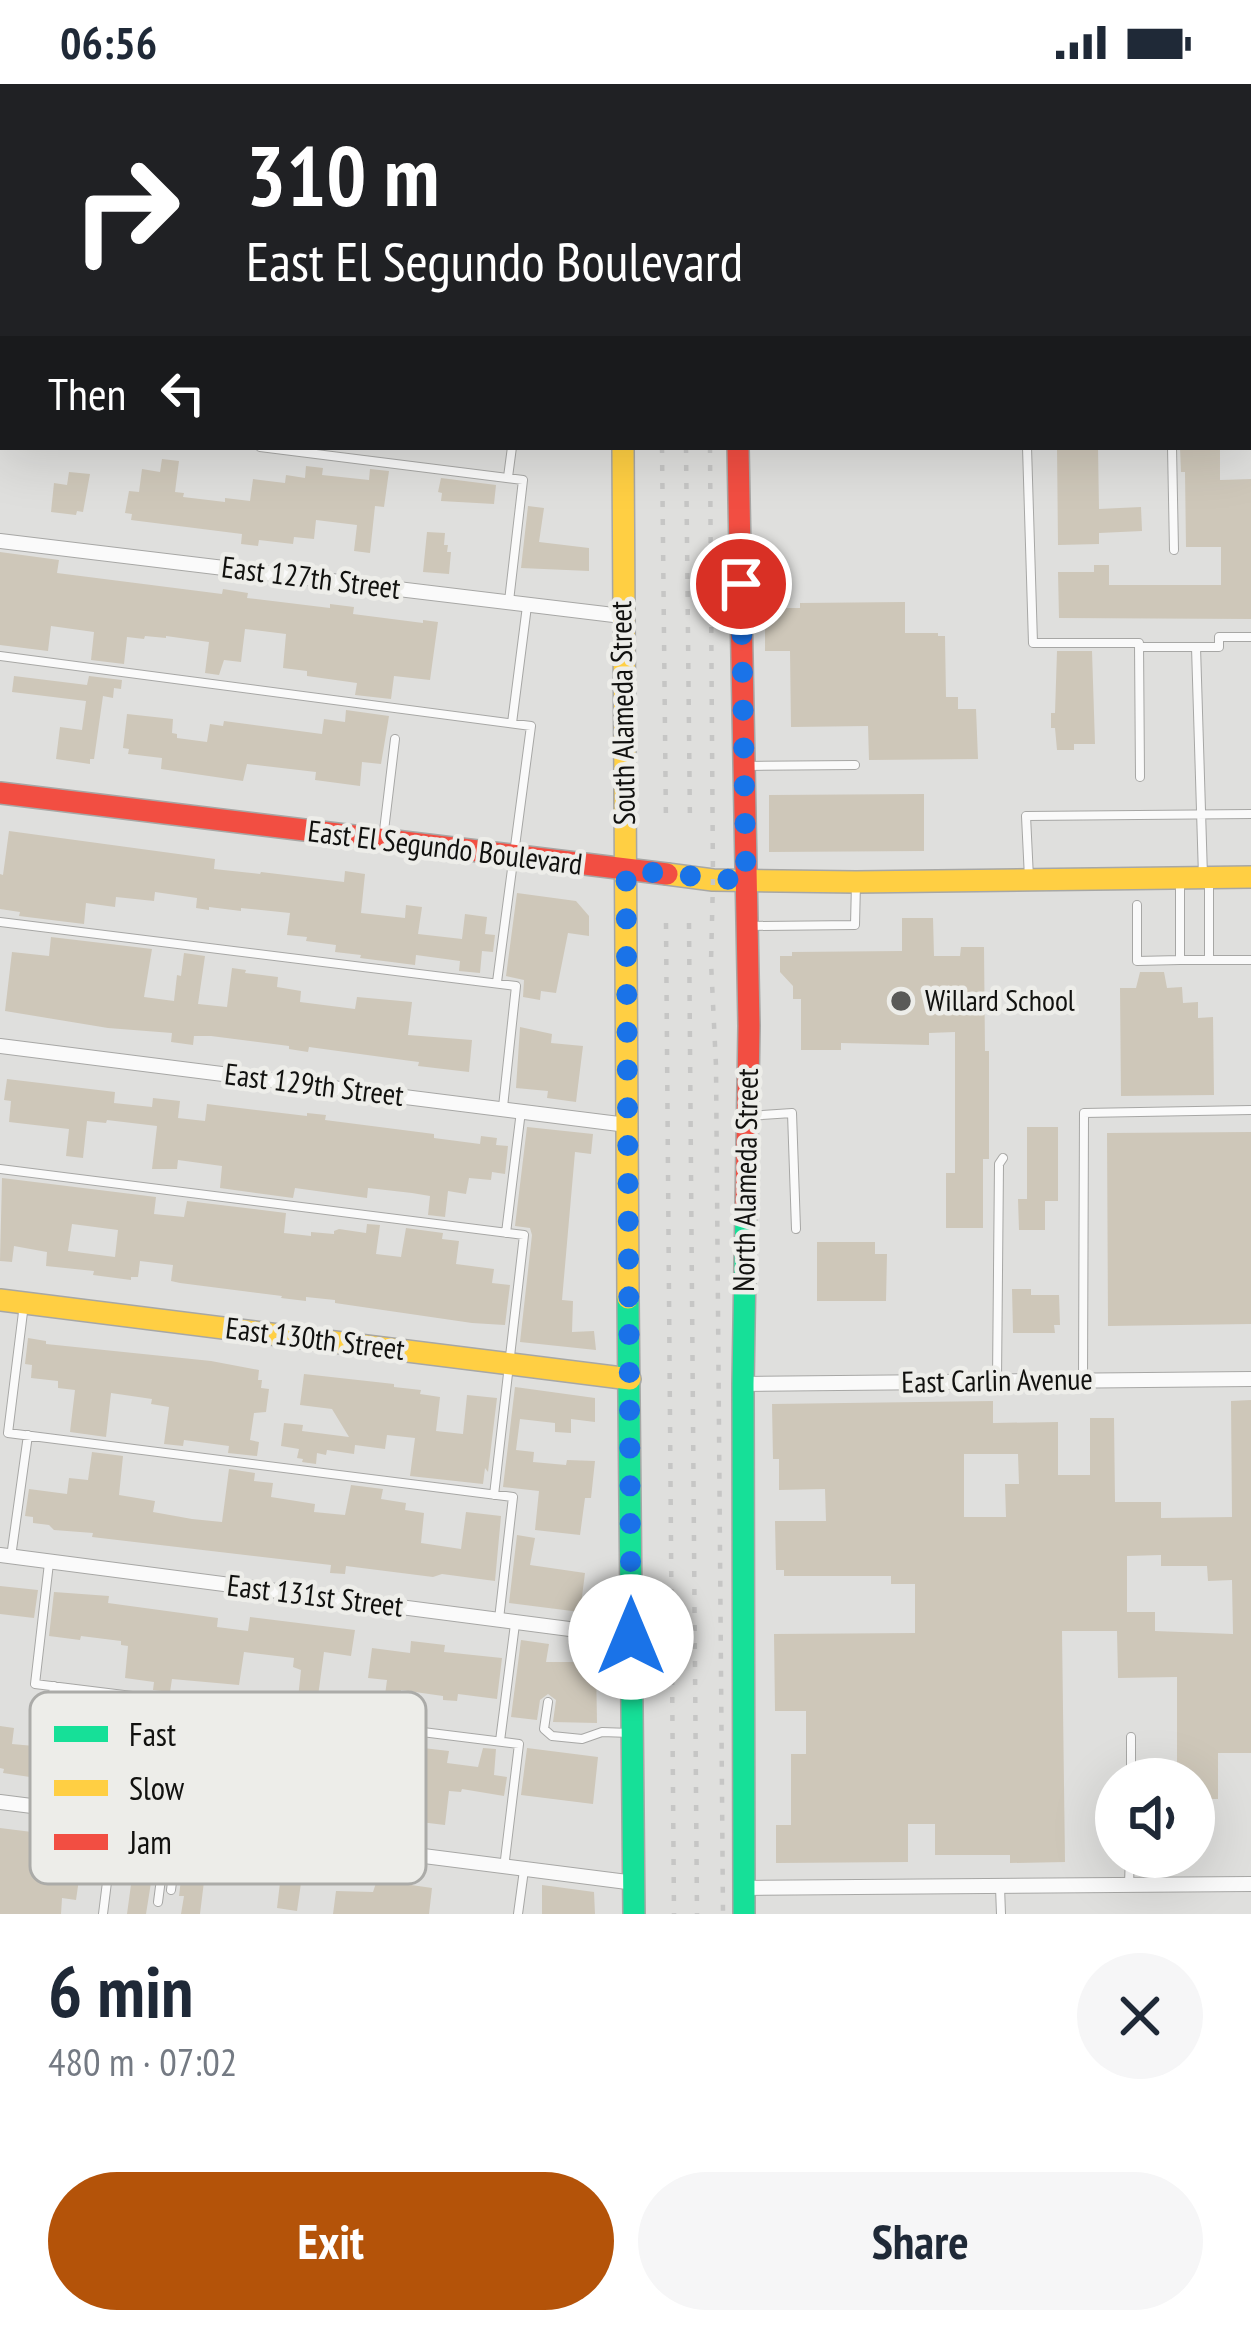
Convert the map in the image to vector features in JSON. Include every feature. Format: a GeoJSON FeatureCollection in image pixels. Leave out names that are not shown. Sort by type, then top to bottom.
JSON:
{"type":"FeatureCollection","features":[{"type":"Feature","properties":{"kind":"street","name":"South Alameda Street"},"geometry":{"type":"LineString","coordinates":[[623,450],[634,1914]]}},
{"type":"Feature","properties":{"kind":"street","name":"North Alameda Street"},"geometry":{"type":"LineString","coordinates":[[738,450],[748,1116],[742,1384],[744,1914]]}},
{"type":"Feature","properties":{"kind":"street","name":"East 127th Street"},"geometry":{"type":"LineString","coordinates":[[0,541],[622,616]]}},
{"type":"Feature","properties":{"kind":"street","name":"East El Segundo Boulevard"},"geometry":{"type":"LineString","coordinates":[[0,793],[746,881],[1251,877]]}},
{"type":"Feature","properties":{"kind":"street","name":"East 129th Street"},"geometry":{"type":"LineString","coordinates":[[0,1046],[628,1124]]}},
{"type":"Feature","properties":{"kind":"street","name":"East 130th Street"},"geometry":{"type":"LineString","coordinates":[[0,1300],[630,1379]]}},
{"type":"Feature","properties":{"kind":"street","name":"East Carlin Avenue"},"geometry":{"type":"LineString","coordinates":[[742,1384],[1251,1379]]}},
{"type":"Feature","properties":{"kind":"street","name":"East 131st Street"},"geometry":{"type":"LineString","coordinates":[[6,1556],[631,1637]]}},
{"type":"Feature","properties":{"kind":"street"},"geometry":{"type":"LineString","coordinates":[[0,1802],[30,1805]]}},
{"type":"Feature","properties":{"kind":"street"},"geometry":{"type":"LineString","coordinates":[[426,1858],[635,1883]]}},
{"type":"Feature","properties":{"kind":"street"},"geometry":{"type":"LineString","coordinates":[[744,1888],[1251,1884]]}},
{"type":"Feature","properties":{"kind":"lane"},"geometry":{"type":"LineString","coordinates":[[285,450],[523,480],[509,601]]}},
{"type":"Feature","properties":{"kind":"lane"},"geometry":{"type":"LineString","coordinates":[[508,477],[512,450]]}},
{"type":"Feature","properties":{"kind":"lane"},"geometry":{"type":"LineString","coordinates":[[1027,450],[1033,643],[1139,643],[1140,777]]}},
{"type":"Feature","properties":{"kind":"lane"},"geometry":{"type":"LineString","coordinates":[[1172,450],[1174,550]]}},
{"type":"Feature","properties":{"kind":"lane"},"geometry":{"type":"LineString","coordinates":[[512,723],[527,603]]}},
{"type":"Feature","properties":{"kind":"lane"},"geometry":{"type":"LineString","coordinates":[[1139,647],[1219,646],[1219,637],[1251,637]]}},
{"type":"Feature","properties":{"kind":"lane"},"geometry":{"type":"LineString","coordinates":[[1180,960],[1197,878],[1196,647]]}},
{"type":"Feature","properties":{"kind":"lane"},"geometry":{"type":"LineString","coordinates":[[0,656],[531,726],[497,982]]}},
{"type":"Feature","properties":{"kind":"lane"},"geometry":{"type":"LineString","coordinates":[[383,840],[394,739]]}},
{"type":"Feature","properties":{"kind":"lane"},"geometry":{"type":"LineString","coordinates":[[746,766],[855,766]]}},
{"type":"Feature","properties":{"kind":"lane"},"geometry":{"type":"LineString","coordinates":[[1029,880],[1026,816],[1251,814]]}},
{"type":"Feature","properties":{"kind":"lane"},"geometry":{"type":"LineString","coordinates":[[1197,878],[1209,959]]}},
{"type":"Feature","properties":{"kind":"lane"},"geometry":{"type":"LineString","coordinates":[[747,926],[855,925],[856,882]]}},
{"type":"Feature","properties":{"kind":"lane"},"geometry":{"type":"LineString","coordinates":[[1137,905],[1137,961],[1251,961]]}},
{"type":"Feature","properties":{"kind":"lane"},"geometry":{"type":"LineString","coordinates":[[0,922],[516,986],[503,1108]]}},
{"type":"Feature","properties":{"kind":"lane"},"geometry":{"type":"LineString","coordinates":[[1083,1380],[1084,1113],[1251,1110]]}},
{"type":"Feature","properties":{"kind":"lane"},"geometry":{"type":"LineString","coordinates":[[506,1233],[521,1111]]}},
{"type":"Feature","properties":{"kind":"lane"},"geometry":{"type":"LineString","coordinates":[[748,1116],[792,1113],[796,1229]]}},
{"type":"Feature","properties":{"kind":"lane"},"geometry":{"type":"LineString","coordinates":[[997,1382],[999,1164],[1003,1158]]}},
{"type":"Feature","properties":{"kind":"lane"},"geometry":{"type":"LineString","coordinates":[[0,1169],[524,1235],[494,1495]]}},
{"type":"Feature","properties":{"kind":"lane"},"geometry":{"type":"LineString","coordinates":[[24,1303],[8,1433],[513,1497],[500,1742]]}},
{"type":"Feature","properties":{"kind":"lane"},"geometry":{"type":"LineString","coordinates":[[6,1556],[28,1436]]}},
{"type":"Feature","properties":{"kind":"lane"},"geometry":{"type":"LineString","coordinates":[[49,1561],[34,1684],[102,1692]]}},
{"type":"Feature","properties":{"kind":"lane"},"geometry":{"type":"LineString","coordinates":[[53,1692],[54,1686]]}},
{"type":"Feature","properties":{"kind":"lane"},"geometry":{"type":"LineString","coordinates":[[548,1702],[544,1729],[552,1736],[582,1739],[602,1732],[633,1733]]}},
{"type":"Feature","properties":{"kind":"lane"},"geometry":{"type":"LineString","coordinates":[[426,1733],[519,1744],[504,1868]]}},
{"type":"Feature","properties":{"kind":"lane"},"geometry":{"type":"LineString","coordinates":[[1131,1737],[1131,1758]]}},
{"type":"Feature","properties":{"kind":"lane"},"geometry":{"type":"LineString","coordinates":[[518,1914],[524,1870]]}},
{"type":"Feature","properties":{"kind":"lane"},"geometry":{"type":"LineString","coordinates":[[1130,1878],[1130,1885]]}},
{"type":"Feature","properties":{"kind":"lane"},"geometry":{"type":"LineString","coordinates":[[103,1914],[107,1884]]}},
{"type":"Feature","properties":{"kind":"lane"},"geometry":{"type":"LineString","coordinates":[[158,1902],[162,1884]]}},
{"type":"Feature","properties":{"kind":"lane"},"geometry":{"type":"LineString","coordinates":[[172,1884],[172,1890]]}},
{"type":"Feature","properties":{"kind":"lane"},"geometry":{"type":"LineString","coordinates":[[1000,1886],[1001,1914]]}},
{"type":"Feature","properties":{"kind":"building"},"geometry":{"type":"Polygon","coordinates":[[[1057,450],[1098,450],[1099,509],[1141,507],[1142,531],[1099,533],[1099,544],[1058,545],[1057,450]]]}},
{"type":"Feature","properties":{"kind":"building"},"geometry":{"type":"Polygon","coordinates":[[[1180,450],[1220,450],[1220,480],[1251,479],[1251,619],[1059,618],[1058,572],[1094,572],[1094,565],[1109,565],[1109,585],[1221,585],[1221,547],[1186,547],[1185,472],[1181,472],[1180,450]]]}},
{"type":"Feature","properties":{"kind":"building"},"geometry":{"type":"Polygon","coordinates":[[[162,459],[179,461],[175,492],[225,502],[225,498],[250,501],[253,479],[285,483],[286,475],[305,478],[306,466],[323,468],[322,475],[369,480],[370,469],[389,471],[384,507],[375,506],[370,553],[354,551],[357,525],[316,520],[314,539],[294,537],[293,544],[259,540],[258,546],[241,544],[242,534],[131,520],[132,514],[125,513],[129,491],[139,492],[142,469],[160,472],[162,459]]]}},
{"type":"Feature","properties":{"kind":"building"},"geometry":{"type":"Polygon","coordinates":[[[69,472],[90,474],[83,512],[51,512],[54,483],[67,485],[69,472]]]}},
{"type":"Feature","properties":{"kind":"building"},"geometry":{"type":"Polygon","coordinates":[[[441,478],[496,485],[494,504],[441,501],[441,478]]]}},
{"type":"Feature","properties":{"kind":"building"},"geometry":{"type":"Polygon","coordinates":[[[528,506],[544,508],[539,542],[589,548],[589,571],[521,568],[528,506]]]}},
{"type":"Feature","properties":{"kind":"building"},"geometry":{"type":"Polygon","coordinates":[[[427,532],[445,533],[444,545],[451,552],[449,574],[423,572],[427,532]]]}},
{"type":"Feature","properties":{"kind":"building"},"geometry":{"type":"Polygon","coordinates":[[[0,552],[59,560],[57,573],[222,594],[223,589],[248,593],[247,598],[354,607],[353,614],[438,622],[430,680],[394,676],[391,699],[355,695],[357,683],[283,668],[286,634],[245,629],[241,662],[224,660],[219,675],[205,673],[209,642],[166,636],[127,637],[124,664],[91,660],[94,632],[51,626],[48,651],[0,645],[0,552]]]}},
{"type":"Feature","properties":{"kind":"building"},"geometry":{"type":"Polygon","coordinates":[[[905,602],[905,633],[945,636],[946,697],[958,697],[958,709],[976,709],[978,759],[869,760],[868,726],[791,727],[790,651],[765,651],[765,608],[905,602]]]}},
{"type":"Feature","properties":{"kind":"building"},"geometry":{"type":"Polygon","coordinates":[[[1057,651],[1092,651],[1095,744],[1057,750],[1051,713],[1055,713],[1057,651]]]}},
{"type":"Feature","properties":{"kind":"building"},"geometry":{"type":"Polygon","coordinates":[[[14,676],[87,685],[89,676],[122,680],[113,698],[103,696],[90,764],[56,759],[60,727],[82,730],[86,701],[12,692],[14,676]]]}},
{"type":"Feature","properties":{"kind":"building"},"geometry":{"type":"Polygon","coordinates":[[[346,710],[389,716],[381,764],[362,762],[360,786],[315,780],[316,772],[247,764],[243,781],[161,769],[162,758],[128,754],[129,749],[123,748],[127,714],[173,719],[172,733],[177,738],[207,742],[210,724],[223,726],[224,721],[322,734],[324,719],[345,722],[346,710]]]}},
{"type":"Feature","properties":{"kind":"building"},"geometry":{"type":"Polygon","coordinates":[[[924,794],[924,851],[769,852],[769,795],[924,794]]]}},
{"type":"Feature","properties":{"kind":"building"},"geometry":{"type":"Polygon","coordinates":[[[9,831],[215,859],[214,869],[344,882],[345,871],[365,874],[361,913],[405,918],[406,905],[422,907],[418,934],[462,939],[465,914],[487,917],[485,934],[495,935],[493,952],[482,951],[480,973],[459,971],[460,961],[416,955],[415,965],[360,958],[335,952],[336,945],[287,935],[290,913],[196,908],[197,898],[155,892],[154,901],[116,897],[115,907],[86,903],[84,924],[19,916],[20,912],[0,909],[0,874],[9,831]]]}},
{"type":"Feature","properties":{"kind":"building"},"geometry":{"type":"Polygon","coordinates":[[[517,893],[576,901],[589,916],[589,936],[568,933],[556,993],[541,991],[540,1000],[523,997],[524,980],[506,976],[517,893]]]}},
{"type":"Feature","properties":{"kind":"building"},"geometry":{"type":"Polygon","coordinates":[[[902,918],[933,918],[934,956],[960,956],[961,947],[984,947],[989,1159],[983,1159],[983,1228],[946,1228],[946,1173],[955,1173],[955,1032],[929,1033],[929,1045],[841,1043],[841,1050],[801,1050],[801,999],[793,999],[793,986],[780,972],[780,956],[792,956],[792,952],[902,951],[902,918]]]}},
{"type":"Feature","properties":{"kind":"building"},"geometry":{"type":"Polygon","coordinates":[[[51,937],[152,949],[144,997],[174,1001],[184,953],[205,956],[198,1004],[227,1007],[232,968],[278,977],[277,987],[301,991],[300,1002],[355,1009],[357,997],[412,1002],[408,1035],[472,1040],[469,1072],[211,1036],[194,1036],[193,1045],[171,1042],[172,1033],[5,1011],[12,952],[49,956],[51,937]]]}},
{"type":"Feature","properties":{"kind":"building"},"geometry":{"type":"Polygon","coordinates":[[[1140,972],[1164,972],[1167,988],[1182,987],[1183,1003],[1198,1002],[1198,1018],[1213,1017],[1214,1095],[1121,1096],[1120,988],[1136,988],[1140,972]]]}},
{"type":"Feature","properties":{"kind":"building"},"geometry":{"type":"Polygon","coordinates":[[[520,1027],[552,1034],[551,1043],[583,1046],[576,1102],[547,1098],[548,1091],[516,1088],[520,1027]]]}},
{"type":"Feature","properties":{"kind":"building"},"geometry":{"type":"Polygon","coordinates":[[[7,1079],[115,1092],[114,1103],[152,1107],[153,1098],[180,1101],[178,1118],[205,1121],[207,1104],[326,1115],[325,1120],[480,1144],[481,1136],[497,1138],[496,1145],[508,1146],[505,1174],[492,1172],[491,1180],[469,1178],[466,1194],[448,1191],[445,1217],[428,1215],[430,1196],[412,1193],[368,1188],[367,1198],[295,1188],[293,1198],[220,1188],[222,1166],[178,1160],[177,1169],[152,1169],[157,1126],[87,1121],[83,1158],[66,1156],[69,1129],[9,1122],[11,1101],[4,1100],[7,1079]]]}},
{"type":"Feature","properties":{"kind":"building"},"geometry":{"type":"Polygon","coordinates":[[[527,1127],[593,1134],[591,1154],[575,1152],[562,1300],[573,1301],[572,1332],[594,1331],[596,1350],[520,1342],[532,1235],[530,1228],[515,1226],[527,1127]]]}},
{"type":"Feature","properties":{"kind":"building"},"geometry":{"type":"Polygon","coordinates":[[[1027,1127],[1058,1127],[1058,1201],[1045,1201],[1045,1230],[1019,1230],[1018,1199],[1027,1199],[1027,1127]]]}},
{"type":"Feature","properties":{"kind":"building"},"geometry":{"type":"Polygon","coordinates":[[[1251,1132],[1251,1324],[1108,1326],[1107,1133],[1251,1132]]]}},
{"type":"Feature","properties":{"kind":"building"},"geometry":{"type":"Polygon","coordinates":[[[2,1178],[156,1197],[154,1214],[184,1217],[187,1201],[286,1213],[284,1233],[311,1236],[311,1232],[334,1234],[339,1229],[366,1233],[367,1224],[380,1225],[376,1254],[401,1257],[406,1228],[443,1233],[442,1239],[459,1241],[456,1264],[494,1269],[492,1283],[510,1285],[505,1325],[180,1283],[171,1281],[173,1265],[140,1261],[138,1277],[131,1280],[46,1266],[47,1252],[14,1246],[12,1262],[0,1261],[2,1178]],[[72,1224],[68,1251],[115,1257],[118,1230],[72,1224]]]}},
{"type":"Feature","properties":{"kind":"building"},"geometry":{"type":"Polygon","coordinates":[[[817,1242],[875,1242],[875,1254],[887,1254],[886,1301],[817,1301],[817,1242]]]}},
{"type":"Feature","properties":{"kind":"building"},"geometry":{"type":"Polygon","coordinates":[[[1012,1289],[1059,1295],[1060,1325],[1054,1325],[1055,1333],[1013,1333],[1012,1289]]]}},
{"type":"Feature","properties":{"kind":"building"},"geometry":{"type":"Polygon","coordinates":[[[28,1338],[259,1370],[261,1388],[269,1389],[266,1412],[254,1413],[250,1440],[259,1442],[257,1456],[228,1453],[229,1446],[184,1440],[183,1446],[164,1444],[169,1407],[151,1404],[152,1399],[111,1393],[106,1437],[70,1432],[75,1390],[58,1388],[58,1381],[31,1378],[32,1365],[25,1364],[28,1338]]]}},
{"type":"Feature","properties":{"kind":"building"},"geometry":{"type":"Polygon","coordinates":[[[304,1374],[394,1384],[440,1397],[436,1431],[463,1434],[467,1395],[497,1398],[483,1484],[410,1476],[415,1438],[387,1435],[385,1449],[355,1445],[354,1454],[327,1450],[326,1455],[317,1453],[316,1464],[302,1462],[297,1458],[299,1449],[281,1446],[284,1423],[303,1425],[302,1431],[349,1437],[332,1409],[300,1405],[304,1374]]]}},
{"type":"Feature","properties":{"kind":"building"},"geometry":{"type":"Polygon","coordinates":[[[515,1387],[595,1398],[595,1422],[571,1419],[571,1433],[555,1432],[555,1423],[520,1419],[516,1450],[534,1452],[533,1462],[595,1461],[580,1535],[535,1530],[539,1491],[503,1487],[515,1387]]]}},
{"type":"Feature","properties":{"kind":"building"},"geometry":{"type":"Polygon","coordinates":[[[1251,1400],[1251,1753],[1218,1753],[1218,1799],[1215,1758],[1177,1758],[1177,1677],[1118,1678],[1117,1631],[1062,1631],[1065,1862],[1010,1863],[1010,1855],[935,1855],[935,1824],[908,1824],[908,1862],[776,1863],[776,1825],[791,1825],[791,1754],[806,1754],[806,1711],[775,1711],[774,1634],[915,1633],[915,1584],[891,1584],[891,1576],[784,1576],[784,1570],[776,1570],[775,1521],[826,1521],[825,1489],[779,1490],[772,1404],[993,1401],[993,1423],[1058,1422],[1058,1475],[1090,1475],[1090,1418],[1114,1418],[1115,1502],[1161,1502],[1161,1518],[1232,1517],[1231,1401],[1251,1400]],[[964,1454],[964,1517],[1006,1517],[1005,1484],[1019,1484],[1018,1454],[964,1454]],[[1161,1555],[1127,1556],[1127,1612],[1155,1612],[1155,1631],[1233,1634],[1232,1580],[1208,1581],[1207,1566],[1161,1566],[1161,1555]]]}},
{"type":"Feature","properties":{"kind":"building"},"geometry":{"type":"Polygon","coordinates":[[[92,1452],[123,1456],[119,1495],[155,1501],[153,1512],[192,1519],[222,1522],[229,1469],[255,1473],[254,1481],[273,1483],[271,1497],[315,1504],[314,1512],[345,1515],[351,1485],[383,1489],[381,1499],[406,1503],[405,1510],[424,1513],[421,1543],[461,1549],[466,1512],[501,1516],[495,1581],[346,1566],[345,1574],[330,1573],[331,1565],[54,1530],[25,1516],[29,1489],[67,1494],[69,1478],[88,1480],[92,1452]]]}},
{"type":"Feature","properties":{"kind":"building"},"geometry":{"type":"Polygon","coordinates":[[[517,1535],[535,1538],[530,1565],[585,1573],[580,1612],[509,1603],[517,1535]]]}},
{"type":"Feature","properties":{"kind":"building"},"geometry":{"type":"Polygon","coordinates":[[[0,1586],[38,1590],[34,1618],[0,1614],[0,1586]]]}},
{"type":"Feature","properties":{"kind":"building"},"geometry":{"type":"Polygon","coordinates":[[[54,1592],[109,1596],[108,1603],[218,1618],[217,1627],[248,1631],[250,1617],[355,1630],[351,1656],[324,1652],[319,1692],[299,1692],[301,1670],[293,1667],[294,1658],[244,1652],[239,1685],[172,1679],[170,1692],[153,1690],[154,1682],[125,1678],[128,1646],[121,1641],[49,1636],[54,1592]]]}},
{"type":"Feature","properties":{"kind":"building"},"geometry":{"type":"Polygon","coordinates":[[[521,1640],[549,1644],[546,1662],[596,1662],[597,1723],[553,1722],[556,1700],[548,1694],[540,1700],[537,1720],[511,1717],[521,1640]]]}},
{"type":"Feature","properties":{"kind":"building"},"geometry":{"type":"Polygon","coordinates":[[[411,1641],[445,1645],[444,1652],[502,1658],[497,1699],[458,1694],[457,1701],[426,1692],[385,1692],[387,1680],[368,1678],[372,1648],[410,1653],[411,1641]]]}},
{"type":"Feature","properties":{"kind":"building"},"geometry":{"type":"Polygon","coordinates":[[[0,1726],[14,1728],[12,1744],[30,1746],[30,1777],[3,1773],[0,1726]]]}},
{"type":"Feature","properties":{"kind":"building"},"geometry":{"type":"Polygon","coordinates":[[[426,1748],[449,1751],[447,1763],[478,1767],[483,1748],[496,1749],[494,1775],[507,1777],[504,1796],[449,1791],[445,1825],[426,1823],[426,1748]]]}},
{"type":"Feature","properties":{"kind":"building"},"geometry":{"type":"Polygon","coordinates":[[[527,1748],[598,1757],[593,1804],[521,1795],[527,1748]]]}},
{"type":"Feature","properties":{"kind":"building"},"geometry":{"type":"Polygon","coordinates":[[[0,1828],[30,1832],[30,1884],[78,1884],[76,1900],[62,1898],[61,1914],[0,1914],[0,1828]]]}},
{"type":"Feature","properties":{"kind":"building"},"geometry":{"type":"Polygon","coordinates":[[[131,1884],[151,1884],[146,1914],[127,1914],[131,1884]]]}},
{"type":"Feature","properties":{"kind":"building"},"geometry":{"type":"Polygon","coordinates":[[[180,1884],[204,1884],[200,1914],[181,1914],[184,1896],[179,1896],[180,1884]]]}},
{"type":"Feature","properties":{"kind":"building"},"geometry":{"type":"Polygon","coordinates":[[[280,1884],[301,1884],[297,1911],[277,1908],[280,1884]]]}},
{"type":"Feature","properties":{"kind":"building"},"geometry":{"type":"Polygon","coordinates":[[[376,1884],[432,1888],[429,1914],[333,1914],[336,1891],[373,1892],[376,1884]]]}},
{"type":"Feature","properties":{"kind":"building"},"geometry":{"type":"Polygon","coordinates":[[[542,1885],[594,1892],[595,1914],[542,1914],[542,1885]]]}},
{"type":"Feature","properties":{"kind":"railway"},"geometry":{"type":"LineString","coordinates":[[662,450],[666,825]]}},
{"type":"Feature","properties":{"kind":"railway"},"geometry":{"type":"LineString","coordinates":[[686,450],[690,825]]}},
{"type":"Feature","properties":{"kind":"railway"},"geometry":{"type":"LineString","coordinates":[[710,450],[723,1914]]}},
{"type":"Feature","properties":{"kind":"railway"},"geometry":{"type":"LineString","coordinates":[[666,923],[674,1914]]}},
{"type":"Feature","properties":{"kind":"railway"},"geometry":{"type":"LineString","coordinates":[[689,923],[697,1914]]}},
{"type":"Feature","properties":{"kind":"traffic: fast"},"geometry":{"type":"LineString","coordinates":[[744,1914],[746,1206]]}},
{"type":"Feature","properties":{"kind":"traffic: fast"},"geometry":{"type":"LineString","coordinates":[[628,1298],[634,1914]]}},
{"type":"Feature","properties":{"kind":"traffic: slow"},"geometry":{"type":"LineString","coordinates":[[623,450],[628,1298]]}},
{"type":"Feature","properties":{"kind":"traffic: slow"},"geometry":{"type":"LineString","coordinates":[[667,874],[713,880],[856,882],[1251,877]]}},
{"type":"Feature","properties":{"kind":"traffic: slow"},"geometry":{"type":"LineString","coordinates":[[0,1300],[630,1379]]}},
{"type":"Feature","properties":{"kind":"traffic: jam"},"geometry":{"type":"LineString","coordinates":[[738,450],[749,1026],[746,1206]]}},
{"type":"Feature","properties":{"kind":"traffic: jam"},"geometry":{"type":"LineString","coordinates":[[0,793],[667,874]]}},
{"type":"Feature","properties":{"kind":"place","name":"Willard School"},"geometry":{"type":"Point","coordinates":[901,1001]}},
{"type":"Feature","properties":{"kind":"route"},"geometry":{"type":"LineString","coordinates":[[631,1637],[626,870],[746,881],[741,584]]}}]}
